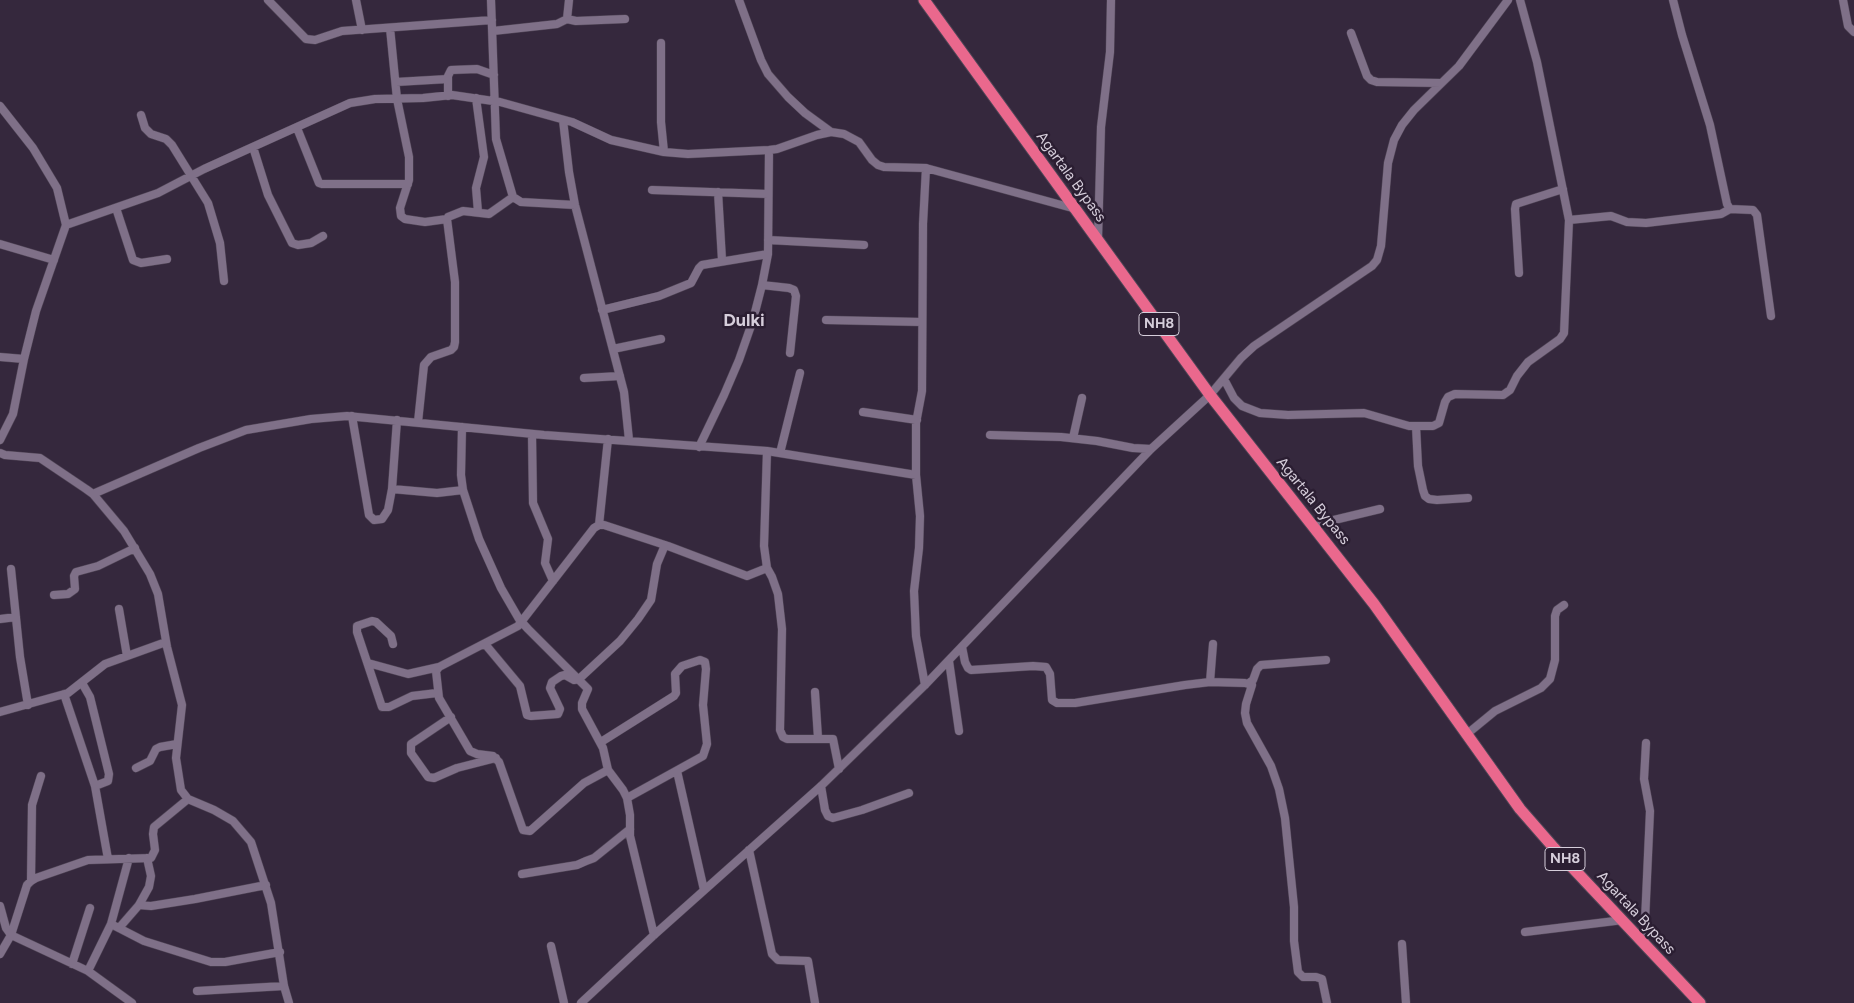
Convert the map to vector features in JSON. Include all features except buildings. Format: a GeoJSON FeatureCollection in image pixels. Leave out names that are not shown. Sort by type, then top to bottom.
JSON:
{"type":"FeatureCollection","features":[{"type":"Feature","properties":{"kind":"highway","name":"Agartala Bypass"},"geometry":{"type":"LineString","coordinates":[[924,0],[1210,395],[1359,583],[1520,809],[1554,848],[1700,1003]]}},
{"type":"Feature","properties":{"kind":"street"},"geometry":{"type":"LineString","coordinates":[[268,0],[306,39],[314,40],[342,31],[492,20]]}},
{"type":"Feature","properties":{"kind":"street"},"geometry":{"type":"LineString","coordinates":[[356,0],[362,30]]}},
{"type":"Feature","properties":{"kind":"street"},"geometry":{"type":"LineString","coordinates":[[492,0],[496,139],[513,197],[521,202],[575,205]]}},
{"type":"Feature","properties":{"kind":"street"},"geometry":{"type":"LineString","coordinates":[[567,19],[569,0]]}},
{"type":"Feature","properties":{"kind":"street"},"geometry":{"type":"LineString","coordinates":[[739,0],[768,74],[805,113],[831,132]]}},
{"type":"Feature","properties":{"kind":"street"},"geometry":{"type":"LineString","coordinates":[[1098,240],[1101,127],[1110,52],[1111,0]]}},
{"type":"Feature","properties":{"kind":"street"},"geometry":{"type":"LineString","coordinates":[[581,1003],[839,769],[949,661],[1151,449],[1210,395],[1254,346],[1372,266],[1377,260],[1380,246],[1388,163],[1394,140],[1402,125],[1414,110],[1459,66],[1508,0]]}},
{"type":"Feature","properties":{"kind":"street"},"geometry":{"type":"LineString","coordinates":[[1224,379],[1234,398],[1242,406],[1260,413],[1288,415],[1364,413],[1416,426],[1433,426],[1439,423],[1448,398],[1455,394],[1503,395],[1510,390],[1517,376],[1528,362],[1560,339],[1564,333],[1569,220],[1537,62],[1520,0]]}},
{"type":"Feature","properties":{"kind":"street"},"geometry":{"type":"LineString","coordinates":[[1673,0],[1682,36],[1710,125],[1727,204],[1730,209]]}},
{"type":"Feature","properties":{"kind":"street"},"geometry":{"type":"LineString","coordinates":[[1843,0],[1848,26],[1854,32]]}},
{"type":"Feature","properties":{"kind":"street"},"geometry":{"type":"LineString","coordinates":[[493,31],[541,27],[557,24],[567,19],[576,21],[625,19]]}},
{"type":"Feature","properties":{"kind":"street"},"geometry":{"type":"LineString","coordinates":[[390,28],[398,100],[409,157],[408,184],[400,208],[401,216],[405,219],[425,222],[447,220],[448,217],[463,211],[489,214],[513,197]]}},
{"type":"Feature","properties":{"kind":"street"},"geometry":{"type":"LineString","coordinates":[[1351,34],[1366,76],[1371,80],[1377,82],[1442,84]]}},
{"type":"Feature","properties":{"kind":"street"},"geometry":{"type":"LineString","coordinates":[[661,43],[661,122],[664,152]]}},
{"type":"Feature","properties":{"kind":"street"},"geometry":{"type":"LineString","coordinates":[[448,96],[449,72],[456,69],[477,70],[494,75]]}},
{"type":"Feature","properties":{"kind":"street"},"geometry":{"type":"LineString","coordinates":[[396,82],[448,79]]}},
{"type":"Feature","properties":{"kind":"street"},"geometry":{"type":"LineString","coordinates":[[66,225],[158,193],[192,175],[350,103],[375,99],[398,100],[448,96],[494,101],[563,120],[611,140],[664,152],[688,154],[769,150],[831,132],[844,134],[854,138],[878,165],[884,167],[926,168],[1076,209]]}},
{"type":"Feature","properties":{"kind":"street"},"geometry":{"type":"LineString","coordinates":[[476,98],[484,157],[476,188],[478,212]]}},
{"type":"Feature","properties":{"kind":"street"},"geometry":{"type":"LineString","coordinates":[[0,106],[33,148],[58,188],[66,225],[36,311],[13,414],[0,440]]}},
{"type":"Feature","properties":{"kind":"street"},"geometry":{"type":"LineString","coordinates":[[141,115],[145,128],[151,134],[166,139],[172,145],[192,175],[211,211],[220,243],[224,281]]}},
{"type":"Feature","properties":{"kind":"street"},"geometry":{"type":"LineString","coordinates":[[563,120],[575,205],[624,392],[629,440]]}},
{"type":"Feature","properties":{"kind":"street"},"geometry":{"type":"LineString","coordinates":[[297,128],[319,183],[408,184]]}},
{"type":"Feature","properties":{"kind":"street"},"geometry":{"type":"LineString","coordinates":[[253,147],[268,194],[292,243],[298,245],[311,243],[323,236]]}},
{"type":"Feature","properties":{"kind":"street"},"geometry":{"type":"LineString","coordinates":[[699,447],[739,360],[753,320],[762,285],[768,254],[769,150]]}},
{"type":"Feature","properties":{"kind":"street"},"geometry":{"type":"LineString","coordinates":[[925,685],[916,636],[914,591],[919,548],[920,516],[916,475],[917,420],[922,391],[923,224],[926,168]]}},
{"type":"Feature","properties":{"kind":"street"},"geometry":{"type":"LineString","coordinates":[[1519,273],[1516,204],[1563,189]]}},
{"type":"Feature","properties":{"kind":"street"},"geometry":{"type":"LineString","coordinates":[[652,190],[768,194]]}},
{"type":"Feature","properties":{"kind":"street"},"geometry":{"type":"LineString","coordinates":[[718,192],[722,260]]}},
{"type":"Feature","properties":{"kind":"street"},"geometry":{"type":"LineString","coordinates":[[116,208],[133,260],[136,263],[141,263],[167,259]]}},
{"type":"Feature","properties":{"kind":"street"},"geometry":{"type":"LineString","coordinates":[[1569,220],[1611,216],[1627,222],[1646,223],[1721,214],[1730,209],[1753,210],[1756,215],[1771,316]]}},
{"type":"Feature","properties":{"kind":"street"},"geometry":{"type":"LineString","coordinates":[[418,422],[424,365],[431,357],[451,350],[455,342],[455,282],[447,220]]}},
{"type":"Feature","properties":{"kind":"street"},"geometry":{"type":"LineString","coordinates":[[768,240],[864,245]]}},
{"type":"Feature","properties":{"kind":"street"},"geometry":{"type":"LineString","coordinates":[[0,244],[54,260]]}},
{"type":"Feature","properties":{"kind":"street"},"geometry":{"type":"LineString","coordinates":[[602,310],[659,296],[691,283],[702,264],[768,254]]}},
{"type":"Feature","properties":{"kind":"street"},"geometry":{"type":"LineString","coordinates":[[762,285],[794,290],[796,296],[790,353]]}},
{"type":"Feature","properties":{"kind":"street"},"geometry":{"type":"LineString","coordinates":[[826,320],[922,322]]}},
{"type":"Feature","properties":{"kind":"street"},"geometry":{"type":"LineString","coordinates":[[613,349],[661,338]]}},
{"type":"Feature","properties":{"kind":"street"},"geometry":{"type":"LineString","coordinates":[[0,357],[24,359]]}},
{"type":"Feature","properties":{"kind":"street"},"geometry":{"type":"LineString","coordinates":[[780,454],[800,373]]}},
{"type":"Feature","properties":{"kind":"street"},"geometry":{"type":"LineString","coordinates":[[584,378],[620,376]]}},
{"type":"Feature","properties":{"kind":"street"},"geometry":{"type":"LineString","coordinates":[[1073,438],[1082,398]]}},
{"type":"Feature","properties":{"kind":"street"},"geometry":{"type":"LineString","coordinates":[[863,412],[917,420]]}},
{"type":"Feature","properties":{"kind":"street"},"geometry":{"type":"LineString","coordinates":[[352,416],[369,515],[378,520],[386,515],[392,489],[398,420]]}},
{"type":"Feature","properties":{"kind":"street"},"geometry":{"type":"LineString","coordinates":[[93,494],[199,448],[246,430],[311,419],[352,416],[532,434],[767,452],[916,475]]}},
{"type":"Feature","properties":{"kind":"street"},"geometry":{"type":"LineString","coordinates":[[1416,426],[1418,466],[1425,496],[1429,499],[1437,500],[1468,498]]}},
{"type":"Feature","properties":{"kind":"street"},"geometry":{"type":"LineString","coordinates":[[462,427],[461,475],[463,490],[482,546],[501,588],[522,622],[588,689],[582,703],[582,709],[601,742],[608,770],[627,798],[630,815],[630,836],[654,935]]}},
{"type":"Feature","properties":{"kind":"street"},"geometry":{"type":"LineString","coordinates":[[532,434],[532,503],[548,539],[545,563],[553,581]]}},
{"type":"Feature","properties":{"kind":"street"},"geometry":{"type":"LineString","coordinates":[[990,435],[1073,438],[1109,442],[1133,448],[1151,449]]}},
{"type":"Feature","properties":{"kind":"street"},"geometry":{"type":"LineString","coordinates":[[599,525],[608,439]]}},
{"type":"Feature","properties":{"kind":"street"},"geometry":{"type":"LineString","coordinates":[[767,452],[764,546],[767,568],[778,594],[782,629],[780,730],[786,739],[833,739],[839,769]]}},
{"type":"Feature","properties":{"kind":"street"},"geometry":{"type":"LineString","coordinates":[[0,453],[40,458],[93,494],[124,531],[156,585],[166,642],[182,705],[176,758],[181,790],[188,799],[214,810],[238,826],[254,849],[272,903],[284,986],[289,1003]]}},
{"type":"Feature","properties":{"kind":"street"},"geometry":{"type":"LineString","coordinates":[[392,489],[437,493],[463,490]]}},
{"type":"Feature","properties":{"kind":"street"},"geometry":{"type":"LineString","coordinates":[[1313,525],[1380,509]]}},
{"type":"Feature","properties":{"kind":"street"},"geometry":{"type":"LineString","coordinates":[[368,662],[408,674],[439,667],[514,628],[522,622],[594,528],[599,525],[665,545],[746,576],[767,568]]}},
{"type":"Feature","properties":{"kind":"street"},"geometry":{"type":"LineString","coordinates":[[485,644],[517,680],[526,711],[531,716],[555,715],[560,712],[550,688],[552,682],[557,677],[564,675],[574,680],[579,679],[620,641],[650,600],[657,564],[665,545]]}},
{"type":"Feature","properties":{"kind":"street"},"geometry":{"type":"LineString","coordinates":[[54,595],[68,594],[75,589],[74,576],[76,572],[98,566],[135,548]]}},
{"type":"Feature","properties":{"kind":"street"},"geometry":{"type":"LineString","coordinates":[[10,569],[28,704]]}},
{"type":"Feature","properties":{"kind":"street"},"geometry":{"type":"LineString","coordinates":[[1467,734],[1495,711],[1541,688],[1550,679],[1555,660],[1555,616],[1557,610],[1564,605]]}},
{"type":"Feature","properties":{"kind":"street"},"geometry":{"type":"LineString","coordinates":[[119,609],[127,656]]}},
{"type":"Feature","properties":{"kind":"street"},"geometry":{"type":"LineString","coordinates":[[0,619],[16,617]]}},
{"type":"Feature","properties":{"kind":"street"},"geometry":{"type":"LineString","coordinates":[[393,644],[392,636],[376,622],[357,626],[357,632],[382,707],[389,707],[412,696],[437,694]]}},
{"type":"Feature","properties":{"kind":"street"},"geometry":{"type":"LineString","coordinates":[[0,712],[64,694],[73,690],[105,664],[166,642]]}},
{"type":"Feature","properties":{"kind":"street"},"geometry":{"type":"LineString","coordinates":[[1210,682],[1213,644]]}},
{"type":"Feature","properties":{"kind":"street"},"geometry":{"type":"LineString","coordinates":[[962,647],[965,662],[971,670],[1043,665],[1050,674],[1052,700],[1057,703],[1075,703],[1160,688],[1210,682],[1250,683]]}},
{"type":"Feature","properties":{"kind":"street"},"geometry":{"type":"LineString","coordinates":[[601,742],[674,696],[678,670],[689,663],[703,660],[706,665],[703,705],[707,744],[703,756],[627,798]]}},
{"type":"Feature","properties":{"kind":"street"},"geometry":{"type":"LineString","coordinates":[[1250,683],[1261,665],[1326,660]]}},
{"type":"Feature","properties":{"kind":"street"},"geometry":{"type":"LineString","coordinates":[[949,661],[960,731]]}},
{"type":"Feature","properties":{"kind":"street"},"geometry":{"type":"LineString","coordinates":[[439,667],[435,674],[437,694],[470,751],[496,758],[502,768],[523,830],[530,830],[584,783],[608,770]]}},
{"type":"Feature","properties":{"kind":"street"},"geometry":{"type":"LineString","coordinates":[[82,683],[90,697],[109,774],[108,781],[95,786]]}},
{"type":"Feature","properties":{"kind":"street"},"geometry":{"type":"LineString","coordinates":[[1250,683],[1252,689],[1246,704],[1245,714],[1247,723],[1271,766],[1279,789],[1285,818],[1298,972],[1303,977],[1322,979],[1327,1003]]}},
{"type":"Feature","properties":{"kind":"street"},"geometry":{"type":"LineString","coordinates":[[815,692],[818,738]]}},
{"type":"Feature","properties":{"kind":"street"},"geometry":{"type":"LineString","coordinates":[[64,694],[95,786],[108,859]]}},
{"type":"Feature","properties":{"kind":"street"},"geometry":{"type":"LineString","coordinates":[[450,717],[410,744],[411,753],[428,777],[434,778],[457,768],[496,758]]}},
{"type":"Feature","properties":{"kind":"street"},"geometry":{"type":"LineString","coordinates":[[1644,943],[1650,811],[1644,779],[1646,743]]}},
{"type":"Feature","properties":{"kind":"street"},"geometry":{"type":"LineString","coordinates":[[136,768],[150,761],[156,749],[177,744]]}},
{"type":"Feature","properties":{"kind":"street"},"geometry":{"type":"LineString","coordinates":[[677,771],[704,890]]}},
{"type":"Feature","properties":{"kind":"street"},"geometry":{"type":"LineString","coordinates":[[31,881],[32,804],[40,776]]}},
{"type":"Feature","properties":{"kind":"street"},"geometry":{"type":"LineString","coordinates":[[821,786],[825,810],[828,816],[833,818],[909,793]]}},
{"type":"Feature","properties":{"kind":"street"},"geometry":{"type":"LineString","coordinates":[[0,954],[10,935],[27,885],[31,881],[88,860],[147,858],[153,855],[155,850],[154,827],[188,799]]}},
{"type":"Feature","properties":{"kind":"street"},"geometry":{"type":"LineString","coordinates":[[522,874],[577,865],[594,858],[630,829]]}},
{"type":"Feature","properties":{"kind":"street"},"geometry":{"type":"LineString","coordinates":[[749,850],[772,954],[778,960],[808,961],[815,1003]]}},
{"type":"Feature","properties":{"kind":"street"},"geometry":{"type":"LineString","coordinates":[[88,971],[111,924],[128,858]]}},
{"type":"Feature","properties":{"kind":"street"},"geometry":{"type":"LineString","coordinates":[[119,928],[138,905],[151,882],[147,858]]}},
{"type":"Feature","properties":{"kind":"street"},"geometry":{"type":"LineString","coordinates":[[138,905],[151,906],[195,900],[266,885]]}},
{"type":"Feature","properties":{"kind":"street"},"geometry":{"type":"LineString","coordinates":[[72,964],[90,908]]}},
{"type":"Feature","properties":{"kind":"street"},"geometry":{"type":"LineString","coordinates":[[0,909],[10,935],[88,971],[132,1003]]}},
{"type":"Feature","properties":{"kind":"street"},"geometry":{"type":"LineString","coordinates":[[1525,932],[1623,920]]}},
{"type":"Feature","properties":{"kind":"street"},"geometry":{"type":"LineString","coordinates":[[111,924],[144,941],[211,962],[225,962],[280,952]]}},
{"type":"Feature","properties":{"kind":"street"},"geometry":{"type":"LineString","coordinates":[[1402,944],[1406,1003]]}},
{"type":"Feature","properties":{"kind":"street"},"geometry":{"type":"LineString","coordinates":[[551,946],[564,1003]]}},
{"type":"Feature","properties":{"kind":"street"},"geometry":{"type":"LineString","coordinates":[[197,991],[284,986]]}},
{"type":"Feature","properties":{"kind":"district","name":"Dulki"},"geometry":{"type":"Point","coordinates":[744,321]}}]}
